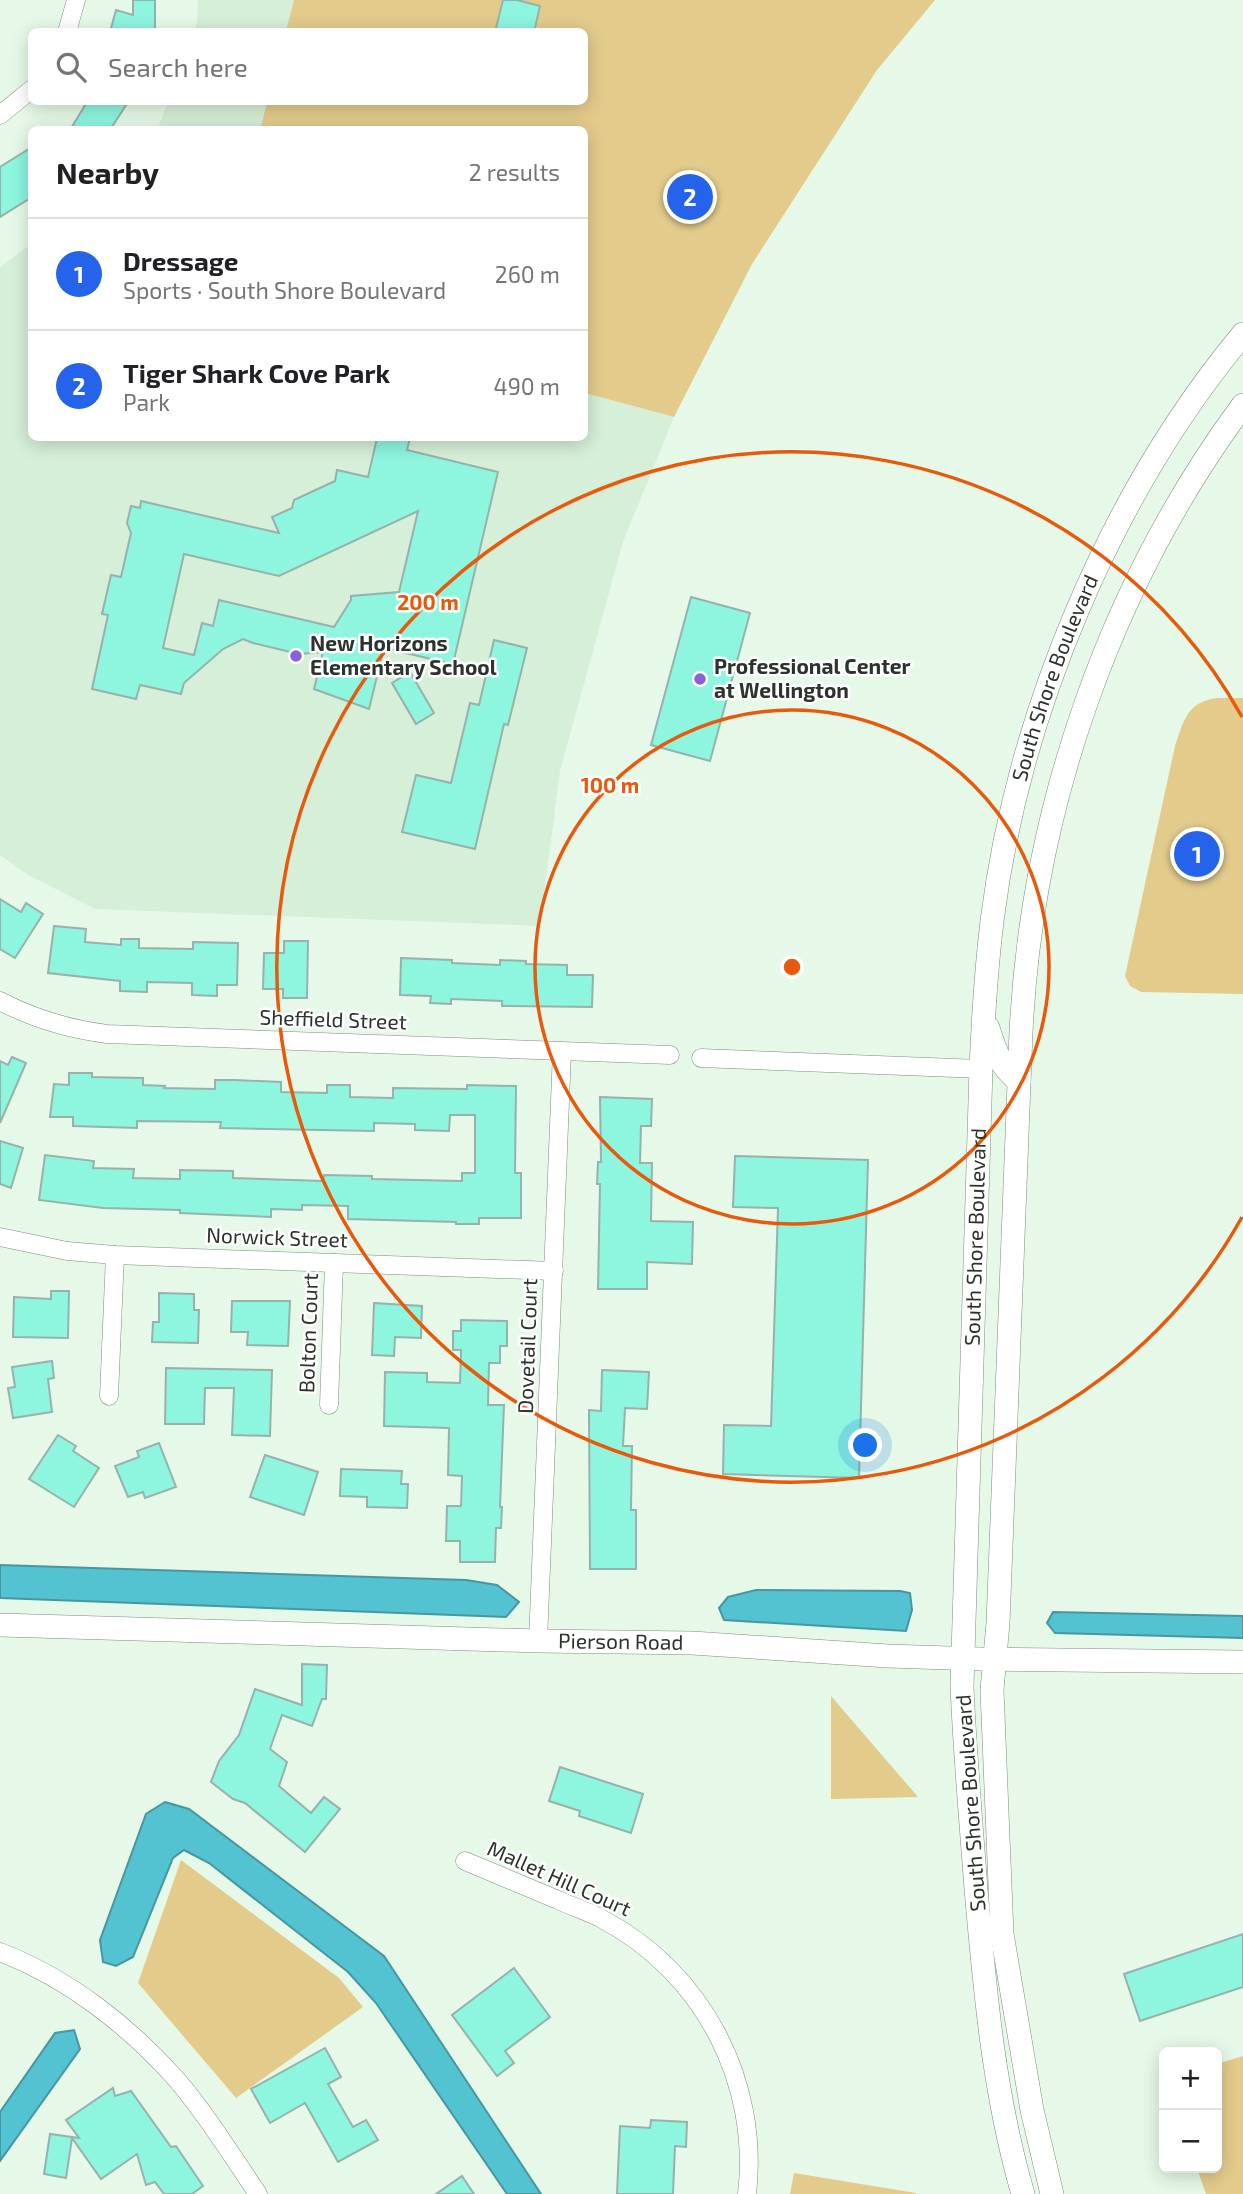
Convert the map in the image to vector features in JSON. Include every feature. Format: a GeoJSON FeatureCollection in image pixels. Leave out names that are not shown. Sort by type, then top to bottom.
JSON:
{"type":"FeatureCollection","features":[{"type":"Feature","properties":{"kind":"street"},"geometry":{"type":"LineString","coordinates":[[68,28],[76,0]]}},
{"type":"Feature","properties":{"kind":"street"},"geometry":{"type":"LineString","coordinates":[[0,115],[28,92]]}},
{"type":"Feature","properties":{"kind":"street","name":"South Shore Boulevard"},"geometry":{"type":"LineString","coordinates":[[1023,2194],[1011,2152],[996,2072],[984,1984],[964,1742],[964,1606],[981,1069],[992,920],[1013,809],[1031,741],[1065,642],[1108,546],[1158,454],[1196,396],[1243,334]]}},
{"type":"Feature","properties":{"kind":"street","name":"South Shore Boulevard"},"geometry":{"type":"LineString","coordinates":[[1052,2194],[1032,2110],[1002,1934],[992,1690],[998,1623],[1022,1006],[1029,938],[1049,828],[1100,664],[1158,539],[1192,480],[1243,405]]}},
{"type":"Feature","properties":{"kind":"street","name":"Sheffield Street"},"geometry":{"type":"LineString","coordinates":[[0,1002],[58,1026],[107,1034],[670,1055]]}},
{"type":"Feature","properties":{"kind":"street"},"geometry":{"type":"LineString","coordinates":[[984,1015],[999,1059],[1007,1072],[1019,1081]]}},
{"type":"Feature","properties":{"kind":"street","name":"Dovetail Court"},"geometry":{"type":"LineString","coordinates":[[538,1641],[562,1052]]}},
{"type":"Feature","properties":{"kind":"street"},"geometry":{"type":"LineString","coordinates":[[701,1058],[981,1069],[996,1078],[1003,1088],[1017,1124]]}},
{"type":"Feature","properties":{"kind":"street","name":"Norwick Street"},"geometry":{"type":"LineString","coordinates":[[0,1237],[67,1251],[115,1255],[554,1271]]}},
{"type":"Feature","properties":{"kind":"street"},"geometry":{"type":"LineString","coordinates":[[109,1396],[115,1255]]}},
{"type":"Feature","properties":{"kind":"street","name":"Bolton Court"},"geometry":{"type":"LineString","coordinates":[[329,1405],[334,1263]]}},
{"type":"Feature","properties":{"kind":"street","name":"Pierson Road"},"geometry":{"type":"LineString","coordinates":[[0,1625],[692,1643],[964,1659],[1243,1662]]}},
{"type":"Feature","properties":{"kind":"street","name":"Mallet Hill Court"},"geometry":{"type":"LineString","coordinates":[[465,1861],[601,1919],[634,1938],[662,1961],[688,1989],[721,2041],[739,2087],[749,2136],[750,2174],[747,2194]]}},
{"type":"Feature","properties":{"kind":"street"},"geometry":{"type":"LineString","coordinates":[[0,1952],[52,1977],[79,1994],[143,2045],[197,2106],[258,2194]]}},
{"type":"Feature","properties":{"kind":"shaded area"},"geometry":{"type":"Polygon","coordinates":[[[198,0],[294,0],[287,28],[195,28],[198,0]]]}},
{"type":"Feature","properties":{"kind":"shaded area"},"geometry":{"type":"Polygon","coordinates":[[[294,0],[935,0],[877,70],[752,264],[674,417],[588,394],[588,126],[261,126],[266,105],[588,105],[588,28],[287,28],[294,0]]]}},
{"type":"Feature","properties":{"kind":"shaded area"},"geometry":{"type":"Polygon","coordinates":[[[167,105],[266,105],[261,126],[159,126],[167,105]]]}},
{"type":"Feature","properties":{"kind":"shaded area","name":"New Horizons Elementary School"},"geometry":{"type":"Polygon","coordinates":[[[28,246],[28,441],[588,441],[588,394],[674,417],[623,542],[560,771],[540,926],[95,909],[28,875],[0,855],[0,267],[28,246]]]}},
{"type":"Feature","properties":{"kind":"shaded area"},"geometry":{"type":"Polygon","coordinates":[[[1243,698],[1243,994],[1141,992],[1130,986],[1125,976],[1175,746],[1184,721],[1192,709],[1206,700],[1243,698]]]}},
{"type":"Feature","properties":{"kind":"shaded area"},"geometry":{"type":"Polygon","coordinates":[[[831,1696],[918,1797],[831,1799],[831,1696]]]}},
{"type":"Feature","properties":{"kind":"shaded area"},"geometry":{"type":"Polygon","coordinates":[[[181,1860],[339,1978],[363,2007],[236,2098],[138,1983],[181,1860]]]}},
{"type":"Feature","properties":{"kind":"shaded area"},"geometry":{"type":"Polygon","coordinates":[[[1243,2056],[1243,2194],[1206,2194],[1199,2173],[1222,2173],[1222,2062],[1243,2056]]]}},
{"type":"Feature","properties":{"kind":"shaded area"},"geometry":{"type":"Polygon","coordinates":[[[794,2173],[916,2193],[916,2194],[790,2194],[794,2173]]]}},
{"type":"Feature","properties":{"kind":"water"},"geometry":{"type":"Polygon","coordinates":[[[0,1565],[466,1580],[497,1585],[519,1602],[506,1617],[0,1598],[0,1565]]]}},
{"type":"Feature","properties":{"kind":"water"},"geometry":{"type":"Polygon","coordinates":[[[756,1590],[900,1591],[910,1593],[912,1610],[906,1631],[724,1620],[719,1608],[728,1597],[756,1590]]]}},
{"type":"Feature","properties":{"kind":"water"},"geometry":{"type":"Polygon","coordinates":[[[1053,1612],[1243,1616],[1243,1638],[1055,1633],[1047,1623],[1053,1612]]]}},
{"type":"Feature","properties":{"kind":"water"},"geometry":{"type":"Polygon","coordinates":[[[165,1802],[189,1809],[384,1956],[541,2194],[507,2194],[376,2003],[348,1972],[209,1863],[184,1850],[173,1858],[133,1957],[116,1966],[103,1962],[100,1940],[146,1814],[165,1802]]]}},
{"type":"Feature","properties":{"kind":"water"},"geometry":{"type":"Polygon","coordinates":[[[74,2030],[80,2049],[0,2161],[0,2112],[55,2033],[74,2030]]]}},
{"type":"Feature","properties":{"kind":"building"},"geometry":{"type":"Polygon","coordinates":[[[133,0],[155,0],[155,28],[111,28],[116,10],[133,15],[133,0]]]}},
{"type":"Feature","properties":{"kind":"building"},"geometry":{"type":"Polygon","coordinates":[[[503,0],[517,0],[540,6],[535,28],[496,28],[503,0]]]}},
{"type":"Feature","properties":{"kind":"building"},"geometry":{"type":"Polygon","coordinates":[[[85,105],[126,105],[113,126],[72,126],[85,105]]]}},
{"type":"Feature","properties":{"kind":"building"},"geometry":{"type":"Polygon","coordinates":[[[28,150],[28,200],[0,217],[0,167],[28,150]]]}},
{"type":"Feature","properties":{"kind":"building"},"geometry":{"type":"Polygon","coordinates":[[[376,441],[409,441],[407,450],[498,472],[453,664],[384,648],[369,709],[314,689],[323,652],[299,654],[243,639],[223,649],[184,683],[181,694],[140,685],[136,699],[92,689],[108,615],[102,614],[111,575],[121,577],[131,533],[127,523],[131,506],[140,508],[141,501],[279,533],[272,517],[292,508],[294,500],[335,481],[337,470],[368,477],[376,441]],[[418,511],[279,576],[184,554],[163,648],[194,655],[202,623],[213,626],[219,600],[334,627],[351,596],[399,592],[418,511]]]}},
{"type":"Feature","properties":{"kind":"building","name":"Professional Center at Wellington"},"geometry":{"type":"Polygon","coordinates":[[[691,597],[750,613],[710,761],[651,745],[691,597]]]}},
{"type":"Feature","properties":{"kind":"building"},"geometry":{"type":"Polygon","coordinates":[[[494,640],[527,648],[508,725],[504,724],[475,849],[402,832],[416,775],[451,783],[470,703],[479,705],[494,640]]]}},
{"type":"Feature","properties":{"kind":"building"},"geometry":{"type":"Polygon","coordinates":[[[410,672],[434,713],[416,724],[392,683],[410,672]]]}},
{"type":"Feature","properties":{"kind":"building"},"geometry":{"type":"Polygon","coordinates":[[[0,899],[21,912],[26,903],[43,914],[15,958],[0,949],[0,899]]]}},
{"type":"Feature","properties":{"kind":"building"},"geometry":{"type":"Polygon","coordinates":[[[54,926],[86,929],[85,942],[121,945],[121,939],[139,939],[139,948],[193,949],[193,942],[238,943],[237,985],[217,985],[217,996],[192,995],[192,983],[147,982],[147,992],[120,991],[120,981],[48,973],[54,926]]]}},
{"type":"Feature","properties":{"kind":"building"},"geometry":{"type":"Polygon","coordinates":[[[284,941],[308,941],[307,998],[283,998],[283,989],[263,989],[264,953],[284,953],[284,941]]]}},
{"type":"Feature","properties":{"kind":"building"},"geometry":{"type":"Polygon","coordinates":[[[401,958],[452,960],[452,963],[500,965],[500,960],[567,965],[567,975],[593,975],[592,1007],[502,1006],[502,1001],[451,999],[451,1004],[430,1003],[431,996],[400,995],[401,958]]]}},
{"type":"Feature","properties":{"kind":"building"},"geometry":{"type":"Polygon","coordinates":[[[12,1057],[26,1063],[0,1123],[0,1061],[8,1065],[12,1057]]]}},
{"type":"Feature","properties":{"kind":"building"},"geometry":{"type":"Polygon","coordinates":[[[69,1073],[92,1073],[92,1077],[143,1078],[143,1085],[165,1086],[164,1088],[215,1089],[215,1080],[235,1080],[281,1082],[281,1092],[327,1093],[327,1085],[350,1085],[350,1097],[393,1098],[393,1088],[467,1089],[467,1085],[516,1086],[515,1173],[521,1173],[521,1218],[479,1218],[479,1224],[456,1224],[348,1219],[348,1206],[302,1205],[302,1210],[271,1209],[271,1217],[180,1213],[180,1210],[103,1208],[39,1200],[45,1155],[94,1161],[93,1168],[134,1169],[133,1178],[180,1179],[180,1170],[233,1171],[233,1178],[323,1181],[324,1175],[462,1181],[462,1173],[475,1173],[475,1115],[450,1115],[449,1131],[415,1130],[415,1124],[374,1123],[374,1131],[220,1128],[221,1122],[137,1121],[137,1128],[73,1126],[73,1117],[50,1117],[54,1084],[69,1085],[69,1073]]]}},
{"type":"Feature","properties":{"kind":"building"},"geometry":{"type":"Polygon","coordinates":[[[600,1097],[652,1099],[651,1126],[641,1126],[640,1163],[652,1163],[651,1221],[693,1222],[692,1264],[647,1262],[647,1289],[598,1289],[600,1097]]]}},
{"type":"Feature","properties":{"kind":"building"},"geometry":{"type":"Polygon","coordinates":[[[0,1141],[23,1148],[11,1188],[0,1184],[0,1141]]]}},
{"type":"Feature","properties":{"kind":"building"},"geometry":{"type":"Polygon","coordinates":[[[735,1156],[868,1160],[859,1478],[723,1474],[724,1425],[771,1426],[778,1208],[733,1207],[735,1156]]]}},
{"type":"Feature","properties":{"kind":"building"},"geometry":{"type":"Polygon","coordinates":[[[51,1291],[69,1291],[68,1338],[13,1337],[14,1297],[51,1299],[51,1291]]]}},
{"type":"Feature","properties":{"kind":"building"},"geometry":{"type":"Polygon","coordinates":[[[159,1293],[194,1294],[194,1310],[199,1310],[198,1343],[152,1342],[153,1322],[159,1322],[159,1293]]]}},
{"type":"Feature","properties":{"kind":"building"},"geometry":{"type":"Polygon","coordinates":[[[232,1301],[290,1301],[288,1346],[247,1345],[248,1332],[231,1332],[232,1301]]]}},
{"type":"Feature","properties":{"kind":"building"},"geometry":{"type":"Polygon","coordinates":[[[374,1303],[422,1306],[421,1338],[395,1337],[394,1356],[372,1355],[374,1303]]]}},
{"type":"Feature","properties":{"kind":"building"},"geometry":{"type":"Polygon","coordinates":[[[461,1320],[507,1321],[507,1346],[500,1346],[500,1363],[489,1363],[488,1405],[504,1405],[501,1528],[496,1528],[495,1562],[460,1562],[460,1541],[446,1541],[447,1506],[461,1506],[462,1476],[448,1475],[449,1428],[384,1426],[385,1372],[427,1373],[427,1382],[460,1383],[461,1350],[453,1350],[453,1331],[461,1331],[461,1320]]]}},
{"type":"Feature","properties":{"kind":"building"},"geometry":{"type":"Polygon","coordinates":[[[52,1361],[54,1378],[48,1379],[52,1412],[13,1418],[8,1388],[15,1387],[12,1367],[52,1361]]]}},
{"type":"Feature","properties":{"kind":"building"},"geometry":{"type":"Polygon","coordinates":[[[166,1368],[272,1370],[270,1436],[232,1435],[234,1388],[205,1388],[204,1424],[165,1424],[166,1368]]]}},
{"type":"Feature","properties":{"kind":"building"},"geometry":{"type":"Polygon","coordinates":[[[602,1370],[649,1372],[647,1409],[625,1408],[623,1446],[632,1446],[631,1510],[636,1510],[636,1569],[590,1569],[589,1410],[601,1411],[602,1370]]]}},
{"type":"Feature","properties":{"kind":"building"},"geometry":{"type":"Polygon","coordinates":[[[58,1435],[76,1446],[73,1451],[99,1468],[74,1507],[29,1479],[58,1435]]]}},
{"type":"Feature","properties":{"kind":"building"},"geometry":{"type":"Polygon","coordinates":[[[159,1443],[176,1487],[145,1498],[143,1492],[128,1497],[115,1466],[139,1457],[137,1451],[159,1443]]]}},
{"type":"Feature","properties":{"kind":"building"},"geometry":{"type":"Polygon","coordinates":[[[265,1455],[318,1472],[304,1515],[250,1497],[265,1455]]]}},
{"type":"Feature","properties":{"kind":"building"},"geometry":{"type":"Polygon","coordinates":[[[341,1469],[402,1471],[401,1484],[408,1484],[407,1508],[367,1507],[367,1497],[340,1496],[341,1469]]]}},
{"type":"Feature","properties":{"kind":"building"},"geometry":{"type":"Polygon","coordinates":[[[302,1664],[327,1665],[326,1699],[322,1699],[312,1726],[282,1715],[270,1749],[287,1762],[279,1786],[311,1813],[324,1797],[340,1809],[305,1852],[245,1803],[233,1799],[211,1782],[219,1761],[239,1735],[255,1689],[302,1705],[302,1664]]]}},
{"type":"Feature","properties":{"kind":"building"},"geometry":{"type":"Polygon","coordinates":[[[560,1767],[643,1794],[631,1833],[579,1816],[580,1811],[549,1801],[560,1767]]]}},
{"type":"Feature","properties":{"kind":"building"},"geometry":{"type":"Polygon","coordinates":[[[1243,1934],[1243,1987],[1140,2021],[1124,1974],[1243,1934]]]}},
{"type":"Feature","properties":{"kind":"building"},"geometry":{"type":"Polygon","coordinates":[[[514,1968],[550,2017],[505,2051],[514,2063],[497,2076],[452,2015],[514,1968]]]}},
{"type":"Feature","properties":{"kind":"building"},"geometry":{"type":"Polygon","coordinates":[[[325,2048],[341,2077],[328,2084],[353,2127],[366,2120],[378,2140],[338,2162],[305,2103],[270,2123],[251,2089],[325,2048]]]}},
{"type":"Feature","properties":{"kind":"building"},"geometry":{"type":"Polygon","coordinates":[[[113,2088],[115,2096],[131,2091],[171,2147],[176,2146],[203,2186],[192,2194],[164,2194],[155,2182],[146,2185],[137,2154],[101,2179],[72,2138],[66,2178],[44,2174],[50,2134],[79,2138],[66,2120],[113,2088]]]}},
{"type":"Feature","properties":{"kind":"building"},"geometry":{"type":"Polygon","coordinates":[[[651,2120],[687,2122],[686,2147],[675,2146],[673,2194],[617,2194],[620,2126],[650,2128],[651,2120]]]}},
{"type":"Feature","properties":{"kind":"building"},"geometry":{"type":"Polygon","coordinates":[[[462,2176],[474,2194],[436,2194],[462,2176]]]}},
{"type":"Feature","properties":{"kind":"place","name":"Tiger Shark Cove Park"},"geometry":{"type":"Point","coordinates":[690,197]}},
{"type":"Feature","properties":{"kind":"place","name":"New Horizons Elementary School"},"geometry":{"type":"Point","coordinates":[296,656]}},
{"type":"Feature","properties":{"kind":"place","name":"Professional Center at Wellington"},"geometry":{"type":"Point","coordinates":[700,679]}},
{"type":"Feature","properties":{"kind":"place","name":"Dressage"},"geometry":{"type":"Point","coordinates":[1197,854]}}]}
